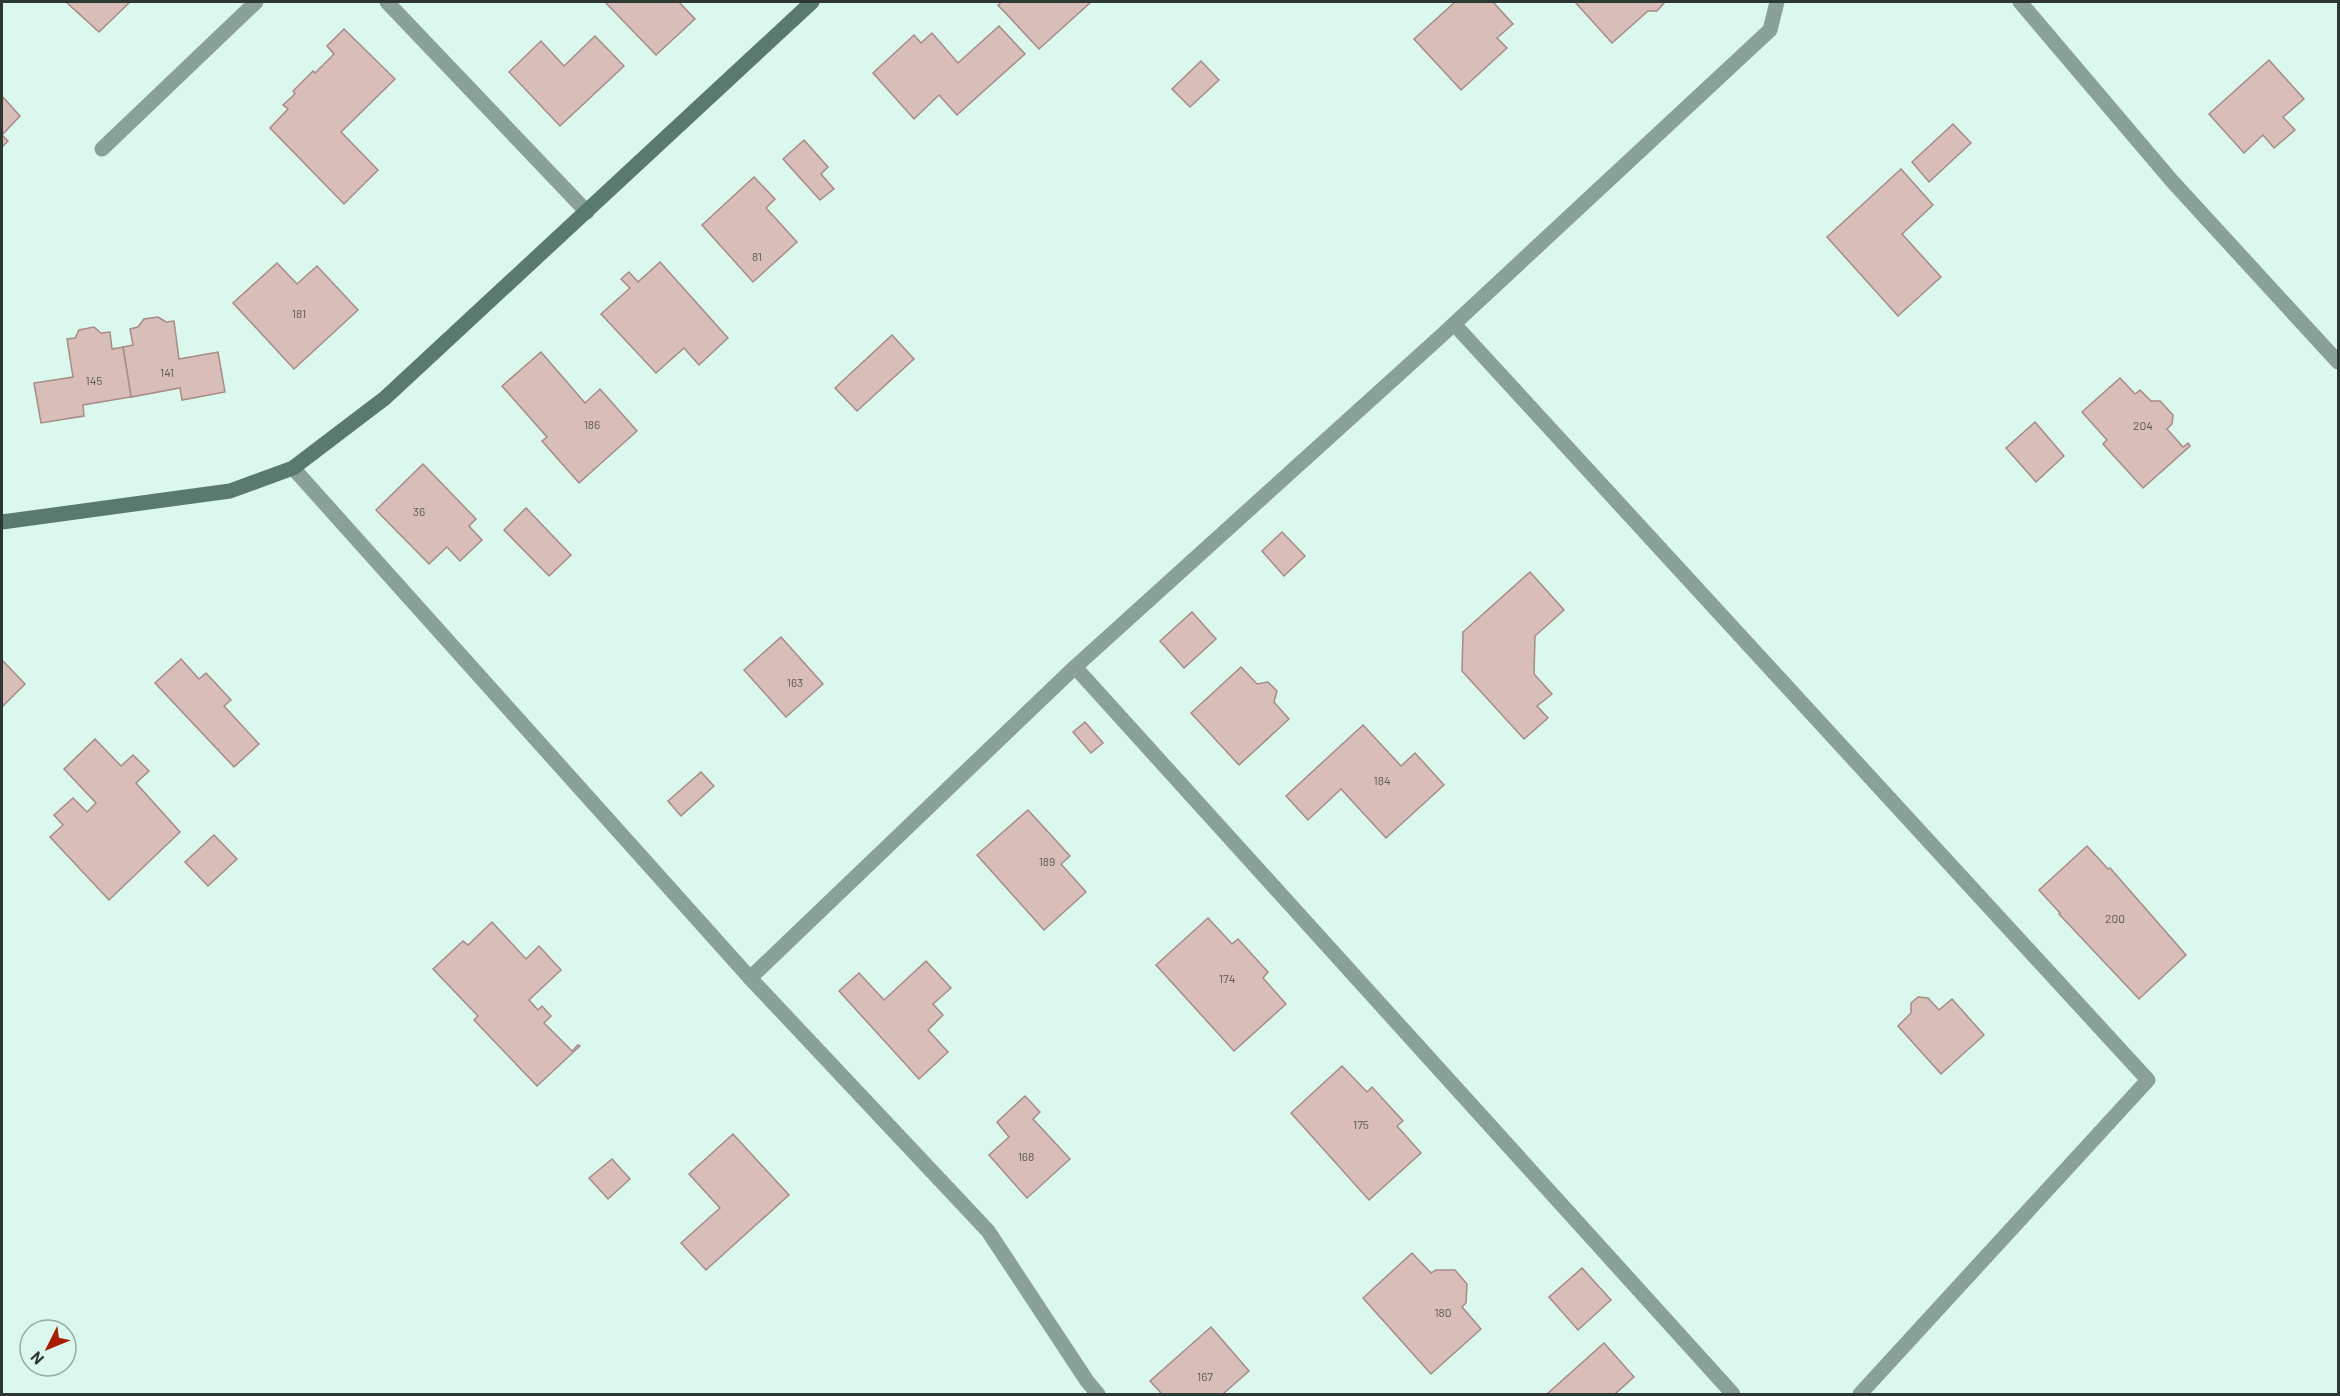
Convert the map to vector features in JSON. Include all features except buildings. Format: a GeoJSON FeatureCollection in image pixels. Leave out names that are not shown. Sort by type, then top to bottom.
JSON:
{"type":"FeatureCollection","features":[{"type":"Feature","properties":{"kind":"street"},"geometry":{"type":"LineString","coordinates":[[102,149],[256,2]]}},
{"type":"Feature","properties":{"kind":"street"},"geometry":{"type":"LineString","coordinates":[[387,2],[587,212]]}},
{"type":"Feature","properties":{"kind":"street"},"geometry":{"type":"LineString","coordinates":[[2,522],[230,491],[293,468],[385,398],[812,2]]}},
{"type":"Feature","properties":{"kind":"street"},"geometry":{"type":"LineString","coordinates":[[750,978],[1075,667],[1454,324],[1770,30],[1778,2]]}},
{"type":"Feature","properties":{"kind":"street"},"geometry":{"type":"LineString","coordinates":[[2020,2],[2172,181],[2338,362]]}},
{"type":"Feature","properties":{"kind":"street"},"geometry":{"type":"LineString","coordinates":[[1454,324],[2148,1080],[1860,1395]]}},
{"type":"Feature","properties":{"kind":"street"},"geometry":{"type":"LineString","coordinates":[[293,468],[750,978],[988,1231],[1098,1395]]}},
{"type":"Feature","properties":{"kind":"street"},"geometry":{"type":"LineString","coordinates":[[1075,667],[1732,1395]]}}]}
